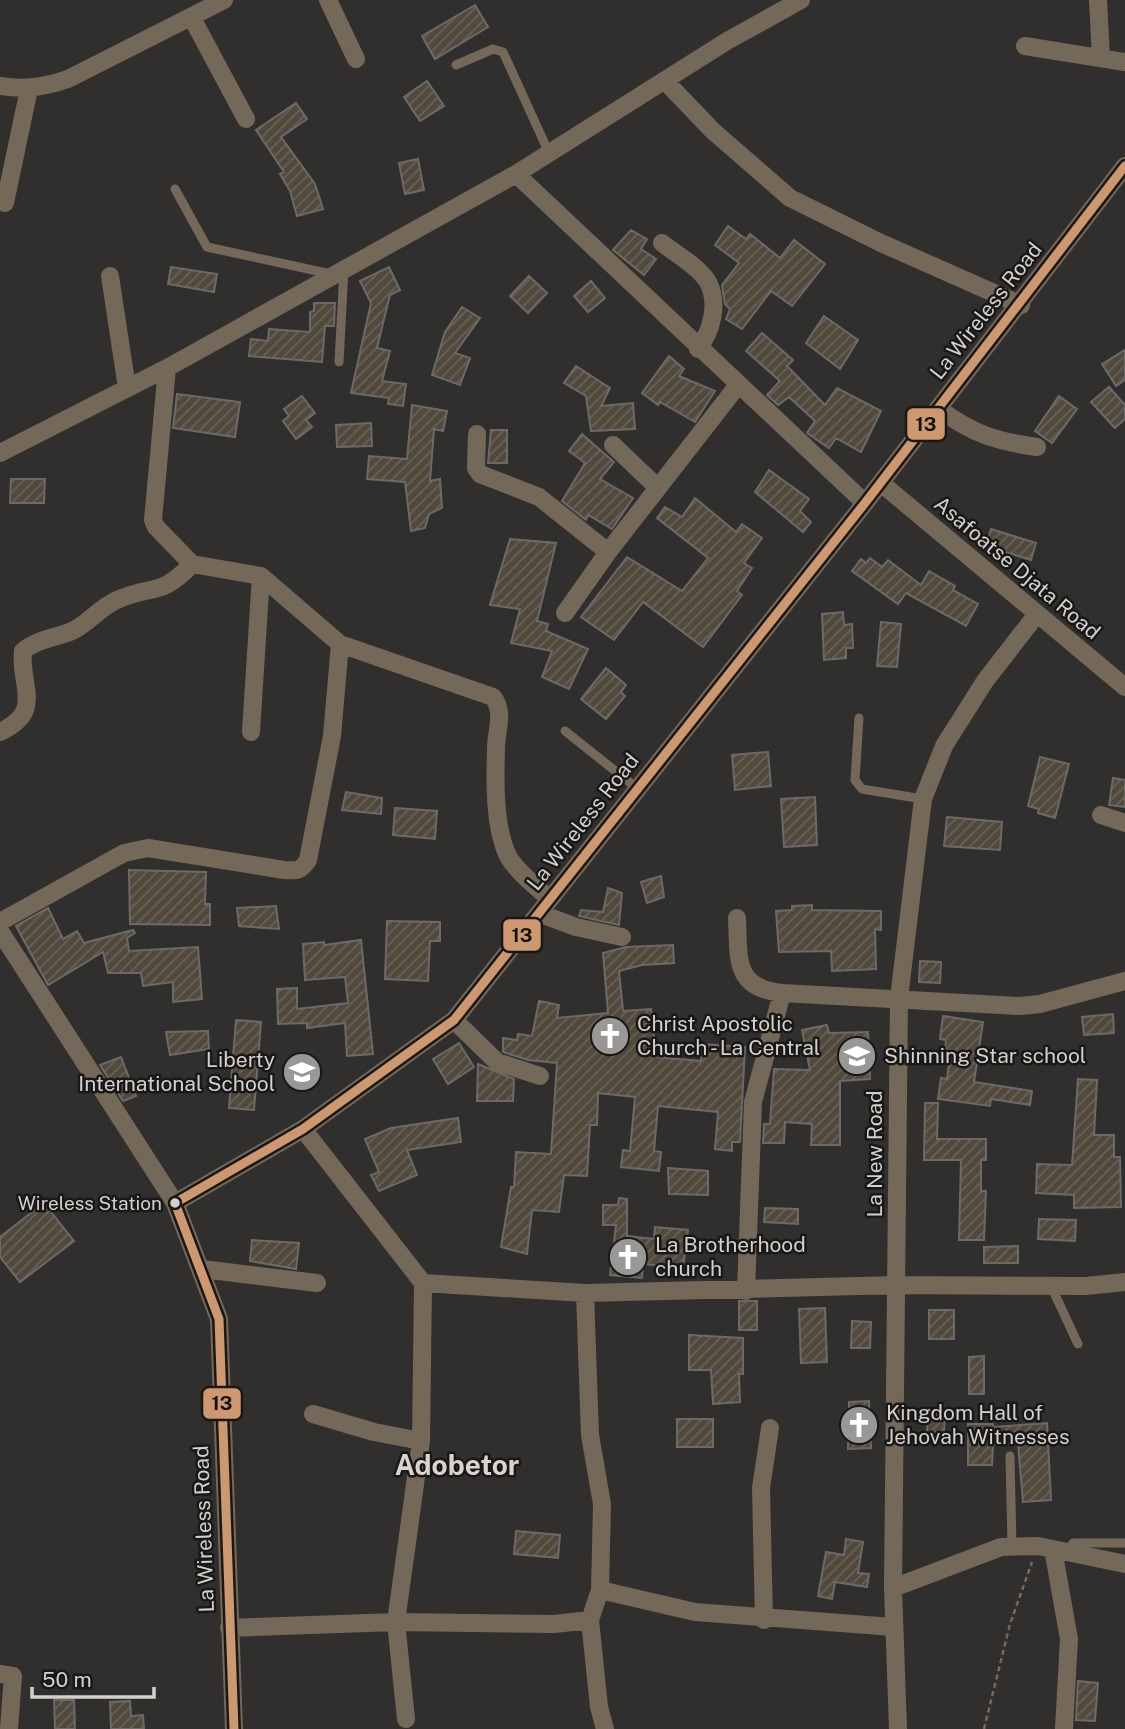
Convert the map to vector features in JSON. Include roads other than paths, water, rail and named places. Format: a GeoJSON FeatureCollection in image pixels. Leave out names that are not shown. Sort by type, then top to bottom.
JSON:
{"type":"FeatureCollection","features":[{"type":"Feature","properties":{"kind":"street"},"geometry":{"type":"LineString","coordinates":[[0,86],[29,89],[80,74],[224,0]]}},
{"type":"Feature","properties":{"kind":"street"},"geometry":{"type":"LineString","coordinates":[[328,0],[356,58]]}},
{"type":"Feature","properties":{"kind":"street"},"geometry":{"type":"LineString","coordinates":[[0,453],[167,368],[337,271],[516,174],[801,0]]}},
{"type":"Feature","properties":{"kind":"street"},"geometry":{"type":"LineString","coordinates":[[1098,0],[1101,58]]}},
{"type":"Feature","properties":{"kind":"street"},"geometry":{"type":"LineString","coordinates":[[192,18],[246,119]]}},
{"type":"Feature","properties":{"kind":"street"},"geometry":{"type":"LineString","coordinates":[[1025,46],[1125,62]]}},
{"type":"Feature","properties":{"kind":"street"},"geometry":{"type":"LineString","coordinates":[[665,81],[713,131],[790,198],[881,243],[1021,304]]}},
{"type":"Feature","properties":{"kind":"street"},"geometry":{"type":"LineString","coordinates":[[5,203],[29,89]]}},
{"type":"Feature","properties":{"kind":"street","name":"La Wireless Road"},"geometry":{"type":"LineString","coordinates":[[234,1729],[223,1361],[219,1319],[175,1203],[303,1129],[454,1020],[881,483],[1125,166]]}},
{"type":"Feature","properties":{"kind":"street"},"geometry":{"type":"LineString","coordinates":[[516,174],[698,349],[865,503]]}},
{"type":"Feature","properties":{"kind":"street"},"geometry":{"type":"LineString","coordinates":[[662,243],[709,284],[713,313],[705,340],[698,349]]}},
{"type":"Feature","properties":{"kind":"street"},"geometry":{"type":"LineString","coordinates":[[110,276],[127,388]]}},
{"type":"Feature","properties":{"kind":"street"},"geometry":{"type":"LineString","coordinates":[[167,368],[153,520],[192,564],[261,576],[340,644],[482,690],[493,697],[500,713],[496,772],[500,824],[508,857],[545,907],[576,927],[622,937]]}},
{"type":"Feature","properties":{"kind":"street"},"geometry":{"type":"LineString","coordinates":[[565,613],[607,552],[738,385]]}},
{"type":"Feature","properties":{"kind":"street"},"geometry":{"type":"LineString","coordinates":[[939,409],[969,430],[1000,442],[1037,447]]}},
{"type":"Feature","properties":{"kind":"street"},"geometry":{"type":"LineString","coordinates":[[477,434],[476,468],[480,474],[539,497],[607,552]]}},
{"type":"Feature","properties":{"kind":"street"},"geometry":{"type":"LineString","coordinates":[[613,445],[658,488]]}},
{"type":"Feature","properties":{"kind":"street","name":"Asafoatse Djata Road"},"geometry":{"type":"LineString","coordinates":[[881,483],[1125,687]]}},
{"type":"Feature","properties":{"kind":"street"},"geometry":{"type":"LineString","coordinates":[[0,732],[19,719],[26,708],[29,692],[22,661],[23,651],[31,645],[84,625],[118,599],[163,588],[176,581],[192,564]]}},
{"type":"Feature","properties":{"kind":"street"},"geometry":{"type":"LineString","coordinates":[[251,732],[261,576]]}},
{"type":"Feature","properties":{"kind":"street","name":"La New Road"},"geometry":{"type":"LineString","coordinates":[[898,1729],[893,1588],[899,998],[923,799],[944,746],[985,681],[1037,614]]}},
{"type":"Feature","properties":{"kind":"street"},"geometry":{"type":"LineString","coordinates":[[0,922],[124,853],[148,848],[285,870],[297,871],[303,868],[308,860],[332,736],[340,644]]}},
{"type":"Feature","properties":{"kind":"street"},"geometry":{"type":"LineString","coordinates":[[1101,815],[1125,823]]}},
{"type":"Feature","properties":{"kind":"street"},"geometry":{"type":"LineString","coordinates":[[737,918],[739,967],[752,985],[766,992],[1020,1006],[1040,1004],[1125,981]]}},
{"type":"Feature","properties":{"kind":"street"},"geometry":{"type":"LineString","coordinates":[[0,931],[175,1203]]}},
{"type":"Feature","properties":{"kind":"street"},"geometry":{"type":"LineString","coordinates":[[746,1291],[753,1102],[782,993]]}},
{"type":"Feature","properties":{"kind":"street"},"geometry":{"type":"LineString","coordinates":[[454,1020],[497,1062],[540,1076]]}},
{"type":"Feature","properties":{"kind":"street"},"geometry":{"type":"LineString","coordinates":[[303,1129],[423,1283],[421,1441],[396,1622],[406,1719]]}},
{"type":"Feature","properties":{"kind":"street"},"geometry":{"type":"LineString","coordinates":[[202,1269],[317,1283]]}},
{"type":"Feature","properties":{"kind":"street"},"geometry":{"type":"LineString","coordinates":[[423,1283],[585,1293],[746,1291],[897,1285],[1051,1286],[1125,1282]]}},
{"type":"Feature","properties":{"kind":"street"},"geometry":{"type":"LineString","coordinates":[[585,1293],[590,1434],[601,1504],[600,1590],[590,1620],[599,1707],[604,1729]]}},
{"type":"Feature","properties":{"kind":"street"},"geometry":{"type":"LineString","coordinates":[[313,1414],[374,1432],[421,1441]]}},
{"type":"Feature","properties":{"kind":"street"},"geometry":{"type":"LineString","coordinates":[[764,1620],[761,1488],[770,1428]]}},
{"type":"Feature","properties":{"kind":"street"},"geometry":{"type":"LineString","coordinates":[[893,1588],[995,1549],[1012,1547],[1053,1549],[1125,1564]]}},
{"type":"Feature","properties":{"kind":"street"},"geometry":{"type":"LineString","coordinates":[[1053,1549],[1069,1639],[1064,1729]]}},
{"type":"Feature","properties":{"kind":"street"},"geometry":{"type":"LineString","coordinates":[[600,1590],[695,1612],[764,1620],[893,1628]]}},
{"type":"Feature","properties":{"kind":"street"},"geometry":{"type":"LineString","coordinates":[[229,1628],[396,1622],[554,1624],[590,1620]]}},
{"type":"Feature","properties":{"kind":"street"},"geometry":{"type":"LineString","coordinates":[[0,1674],[13,1676],[9,1729]]}},
{"type":"Feature","properties":{"kind":"lane"},"geometry":{"type":"LineString","coordinates":[[456,65],[494,49],[503,52],[549,153]]}},
{"type":"Feature","properties":{"kind":"lane"},"geometry":{"type":"LineString","coordinates":[[174,189],[207,247],[337,271],[340,362]]}},
{"type":"Feature","properties":{"kind":"lane"},"geometry":{"type":"LineString","coordinates":[[859,718],[855,780],[858,784],[862,789],[923,799]]}},
{"type":"Feature","properties":{"kind":"lane"},"geometry":{"type":"LineString","coordinates":[[565,731],[638,789]]}},
{"type":"Feature","properties":{"kind":"lane"},"geometry":{"type":"LineString","coordinates":[[1051,1286],[1078,1344]]}},
{"type":"Feature","properties":{"kind":"lane"},"geometry":{"type":"LineString","coordinates":[[1010,1456],[1012,1547]]}},
{"type":"Feature","properties":{"kind":"lane"},"geometry":{"type":"LineString","coordinates":[[1053,1549],[1073,1543],[1125,1544]]}},
{"type":"Feature","properties":{"kind":"place","name":"Christ Apostolic Church - La Central"},"geometry":{"type":"Point","coordinates":[610,1036]}},
{"type":"Feature","properties":{"kind":"place","name":"Shinning Star school"},"geometry":{"type":"Point","coordinates":[857,1056]}},
{"type":"Feature","properties":{"kind":"place","name":"Liberty International School"},"geometry":{"type":"Point","coordinates":[302,1072]}},
{"type":"Feature","properties":{"kind":"place","name":"Wireless Station"},"geometry":{"type":"Point","coordinates":[175,1203]}},
{"type":"Feature","properties":{"kind":"place","name":"La Brotherhood church"},"geometry":{"type":"Point","coordinates":[628,1257]}},
{"type":"Feature","properties":{"kind":"place","name":"Kingdom Hall of Jehovah Witnesses"},"geometry":{"type":"Point","coordinates":[859,1425]}},
{"type":"Feature","properties":{"kind":"district","name":"Adobetor"},"geometry":{"type":"Point","coordinates":[457,1465]}}]}
